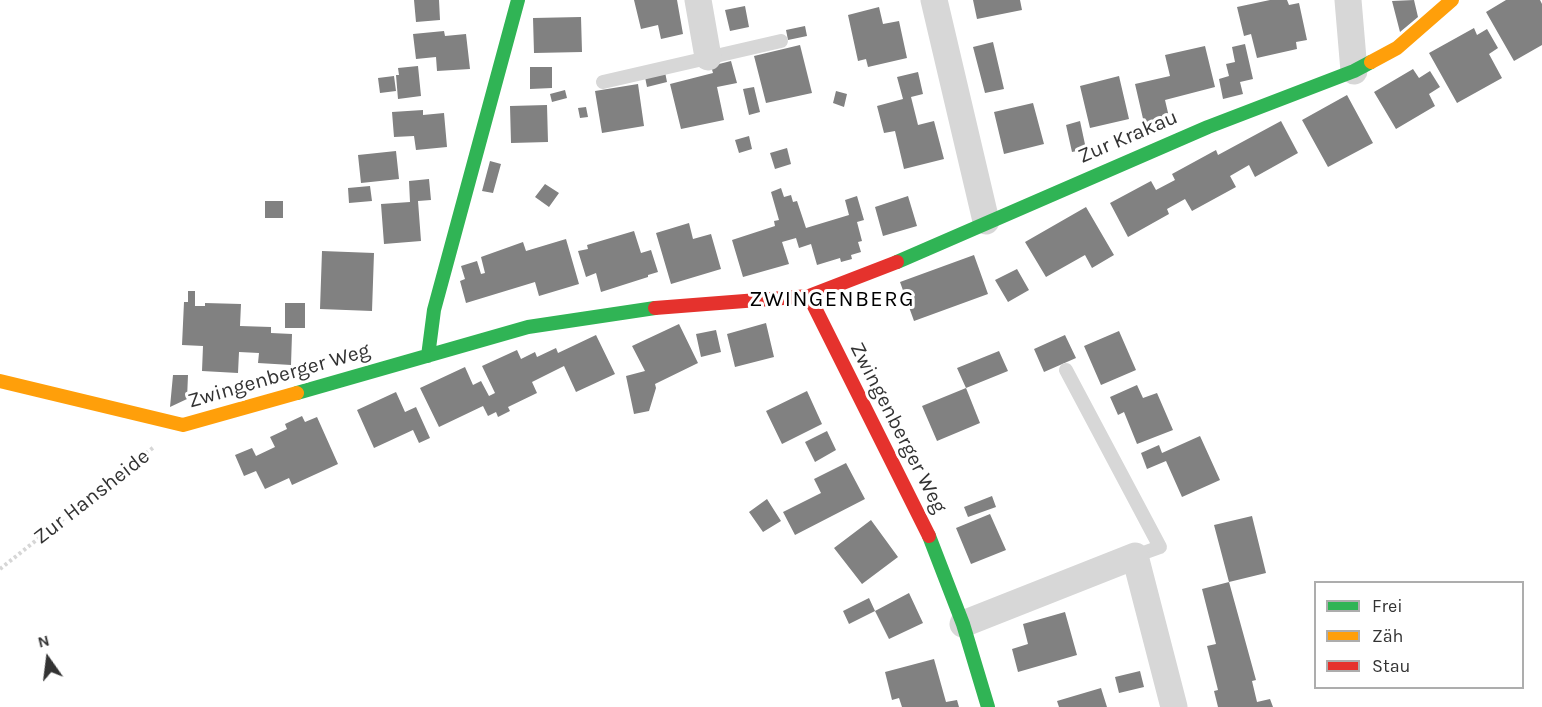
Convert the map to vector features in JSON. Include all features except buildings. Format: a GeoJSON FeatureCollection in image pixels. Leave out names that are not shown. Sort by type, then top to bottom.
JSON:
{"type":"FeatureCollection","features":[{"type":"Feature","properties":{"kind":"street"},"geometry":{"type":"LineString","coordinates":[[428,356],[434,310],[518,0]]}},
{"type":"Feature","properties":{"kind":"street"},"geometry":{"type":"LineString","coordinates":[[698,0],[708,57]]}},
{"type":"Feature","properties":{"kind":"street"},"geometry":{"type":"LineString","coordinates":[[934,0],[986,221]]}},
{"type":"Feature","properties":{"kind":"street"},"geometry":{"type":"LineString","coordinates":[[1348,0],[1354,71]]}},
{"type":"Feature","properties":{"kind":"street","name":"Zur Krakau"},"geometry":{"type":"LineString","coordinates":[[809,296],[862,277],[986,221],[1208,127],[1354,71],[1396,48],[1452,0]]}},
{"type":"Feature","properties":{"kind":"street","name":"Zwingenberger Weg"},"geometry":{"type":"LineString","coordinates":[[0,381],[183,425],[528,327],[644,309],[809,296],[934,546],[963,624],[988,707]]}},
{"type":"Feature","properties":{"kind":"street"},"geometry":{"type":"LineString","coordinates":[[963,624],[1135,556],[1174,707]]}},
{"type":"Feature","properties":{"kind":"lane"},"geometry":{"type":"LineString","coordinates":[[603,82],[781,41]]}},
{"type":"Feature","properties":{"kind":"lane"},"geometry":{"type":"LineString","coordinates":[[1066,370],[1160,547],[1135,556]]}},
{"type":"Feature","properties":{"kind":"path","name":"Zur Hansheide"},"geometry":{"type":"LineString","coordinates":[[0,569],[183,425]]}},
{"type":"Feature","properties":{"kind":"traffic: fast"},"geometry":{"type":"LineString","coordinates":[[428,356],[434,310],[518,0]]}},
{"type":"Feature","properties":{"kind":"traffic: fast"},"geometry":{"type":"LineString","coordinates":[[897,262],[1208,127],[1354,71],[1371,62]]}},
{"type":"Feature","properties":{"kind":"traffic: fast"},"geometry":{"type":"LineString","coordinates":[[297,393],[528,327],[655,308]]}},
{"type":"Feature","properties":{"kind":"traffic: fast"},"geometry":{"type":"LineString","coordinates":[[929,536],[963,624],[988,707]]}},
{"type":"Feature","properties":{"kind":"traffic: slow"},"geometry":{"type":"LineString","coordinates":[[1371,62],[1397,48],[1452,0]]}},
{"type":"Feature","properties":{"kind":"traffic: slow"},"geometry":{"type":"LineString","coordinates":[[0,381],[183,425],[297,393]]}},
{"type":"Feature","properties":{"kind":"traffic: jam"},"geometry":{"type":"LineString","coordinates":[[655,308],[809,296],[897,262]]}},
{"type":"Feature","properties":{"kind":"traffic: jam"},"geometry":{"type":"LineString","coordinates":[[809,296],[929,536]]}},
{"type":"Feature","properties":{"kind":"district","name":"ZWINGENBERG"},"geometry":{"type":"Point","coordinates":[832,300]}}]}
